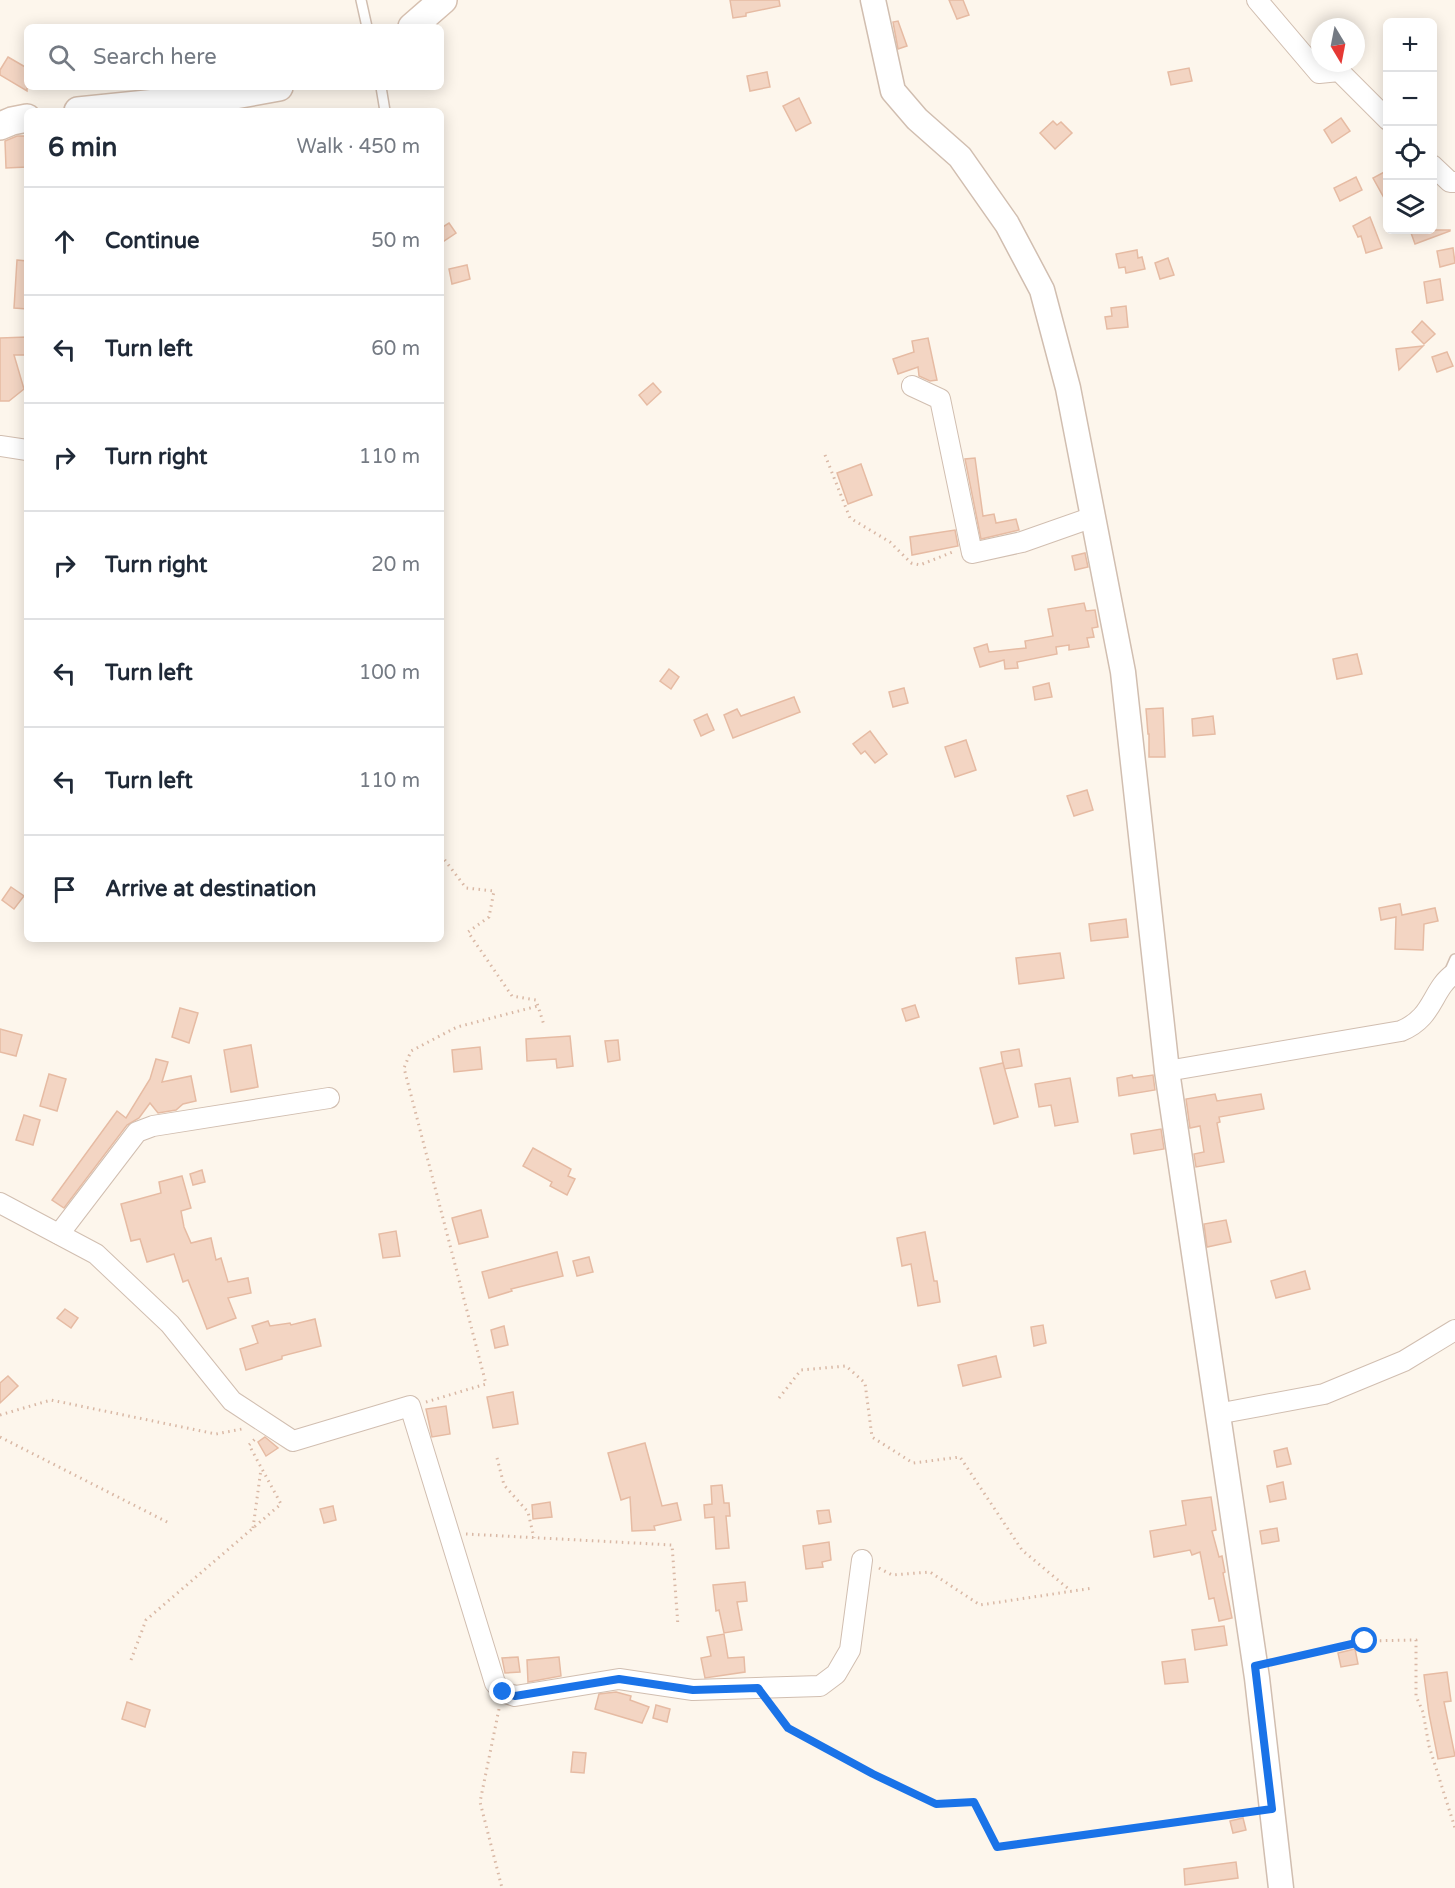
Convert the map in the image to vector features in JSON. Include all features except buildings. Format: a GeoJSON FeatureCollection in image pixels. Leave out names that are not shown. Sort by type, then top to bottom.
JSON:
{"type":"FeatureCollection","features":[{"type":"Feature","properties":{"kind":"main road"},"geometry":{"type":"LineString","coordinates":[[415,24],[443,0]]}},
{"type":"Feature","properties":{"kind":"main road"},"geometry":{"type":"LineString","coordinates":[[107,108],[262,90]]}},
{"type":"Feature","properties":{"kind":"main road"},"geometry":{"type":"LineString","coordinates":[[0,126],[24,119]]}},
{"type":"Feature","properties":{"kind":"street"},"geometry":{"type":"LineString","coordinates":[[873,0],[893,92],[917,118],[960,157],[1007,224],[1042,290],[1068,388],[1122,672],[1167,1071],[1255,1666],[1281,1888]]}},
{"type":"Feature","properties":{"kind":"street"},"geometry":{"type":"LineString","coordinates":[[1257,0],[1319,73],[1339,71],[1383,115]]}},
{"type":"Feature","properties":{"kind":"street"},"geometry":{"type":"LineString","coordinates":[[1437,170],[1449,182],[1455,182]]}},
{"type":"Feature","properties":{"kind":"street"},"geometry":{"type":"LineString","coordinates":[[912,386],[940,399],[972,553],[1022,542],[1093,517]]}},
{"type":"Feature","properties":{"kind":"street"},"geometry":{"type":"LineString","coordinates":[[0,446],[24,450]]}},
{"type":"Feature","properties":{"kind":"street"},"geometry":{"type":"LineString","coordinates":[[1167,1071],[1401,1031],[1413,1026],[1424,1016],[1449,979]]}},
{"type":"Feature","properties":{"kind":"street"},"geometry":{"type":"LineString","coordinates":[[59,1234],[136,1132],[153,1126],[329,1098]]}},
{"type":"Feature","properties":{"kind":"street"},"geometry":{"type":"LineString","coordinates":[[0,1203],[96,1254],[170,1324],[232,1401],[293,1441],[410,1406],[495,1683],[503,1692],[515,1696],[619,1679],[693,1690],[820,1686],[836,1674],[850,1650],[862,1560]]}},
{"type":"Feature","properties":{"kind":"street"},"geometry":{"type":"LineString","coordinates":[[1217,1414],[1324,1394],[1404,1360],[1455,1330]]}},
{"type":"Feature","properties":{"kind":"lane"},"geometry":{"type":"LineString","coordinates":[[361,0],[366,24]]}},
{"type":"Feature","properties":{"kind":"lane"},"geometry":{"type":"LineString","coordinates":[[382,90],[384,108]]}},
{"type":"Feature","properties":{"kind":"lane"},"geometry":{"type":"LineString","coordinates":[[1449,979],[1455,958]]}},
{"type":"Feature","properties":{"kind":"path"},"geometry":{"type":"LineString","coordinates":[[825,455],[850,518],[890,542],[911,563],[920,565],[959,550],[972,553]]}},
{"type":"Feature","properties":{"kind":"path"},"geometry":{"type":"LineString","coordinates":[[444,859],[466,888],[494,891],[489,916],[468,932],[512,996],[536,1000],[544,1025]]}},
{"type":"Feature","properties":{"kind":"path"},"geometry":{"type":"LineString","coordinates":[[410,1406],[486,1384],[404,1068],[411,1051],[457,1027],[538,1006]]}},
{"type":"Feature","properties":{"kind":"path"},"geometry":{"type":"LineString","coordinates":[[779,1398],[801,1371],[846,1366],[865,1383],[872,1437],[914,1463],[960,1457],[1022,1550],[1071,1591]]}},
{"type":"Feature","properties":{"kind":"path"},"geometry":{"type":"LineString","coordinates":[[0,1414],[51,1400],[216,1434],[268,1424]]}},
{"type":"Feature","properties":{"kind":"path"},"geometry":{"type":"LineString","coordinates":[[131,1660],[146,1620],[281,1504],[249,1445],[268,1424]]}},
{"type":"Feature","properties":{"kind":"path"},"geometry":{"type":"LineString","coordinates":[[0,1437],[171,1524]]}},
{"type":"Feature","properties":{"kind":"path"},"geometry":{"type":"LineString","coordinates":[[498,1458],[504,1485],[528,1512],[534,1538]]}},
{"type":"Feature","properties":{"kind":"path"},"geometry":{"type":"LineString","coordinates":[[253,1528],[261,1468]]}},
{"type":"Feature","properties":{"kind":"path"},"geometry":{"type":"LineString","coordinates":[[449,1533],[672,1545],[678,1626]]}},
{"type":"Feature","properties":{"kind":"path"},"geometry":{"type":"LineString","coordinates":[[862,1560],[892,1575],[930,1572],[980,1605],[1093,1588]]}},
{"type":"Feature","properties":{"kind":"path"},"geometry":{"type":"LineString","coordinates":[[1255,1666],[1365,1641],[1416,1640],[1416,1696],[1423,1712],[1429,1746],[1455,1828]]}},
{"type":"Feature","properties":{"kind":"path"},"geometry":{"type":"LineString","coordinates":[[758,1688],[788,1728],[873,1774],[936,1804],[974,1802],[997,1847],[1272,1809]]}},
{"type":"Feature","properties":{"kind":"path"},"geometry":{"type":"LineString","coordinates":[[502,1888],[480,1802],[503,1692]]}},
{"type":"Feature","properties":{"kind":"route"},"geometry":{"type":"LineString","coordinates":[[503,1692],[515,1696],[619,1679],[693,1690],[758,1688],[788,1728],[873,1774],[936,1804],[974,1802],[997,1847],[1272,1809],[1255,1666],[1365,1641]]}}]}
